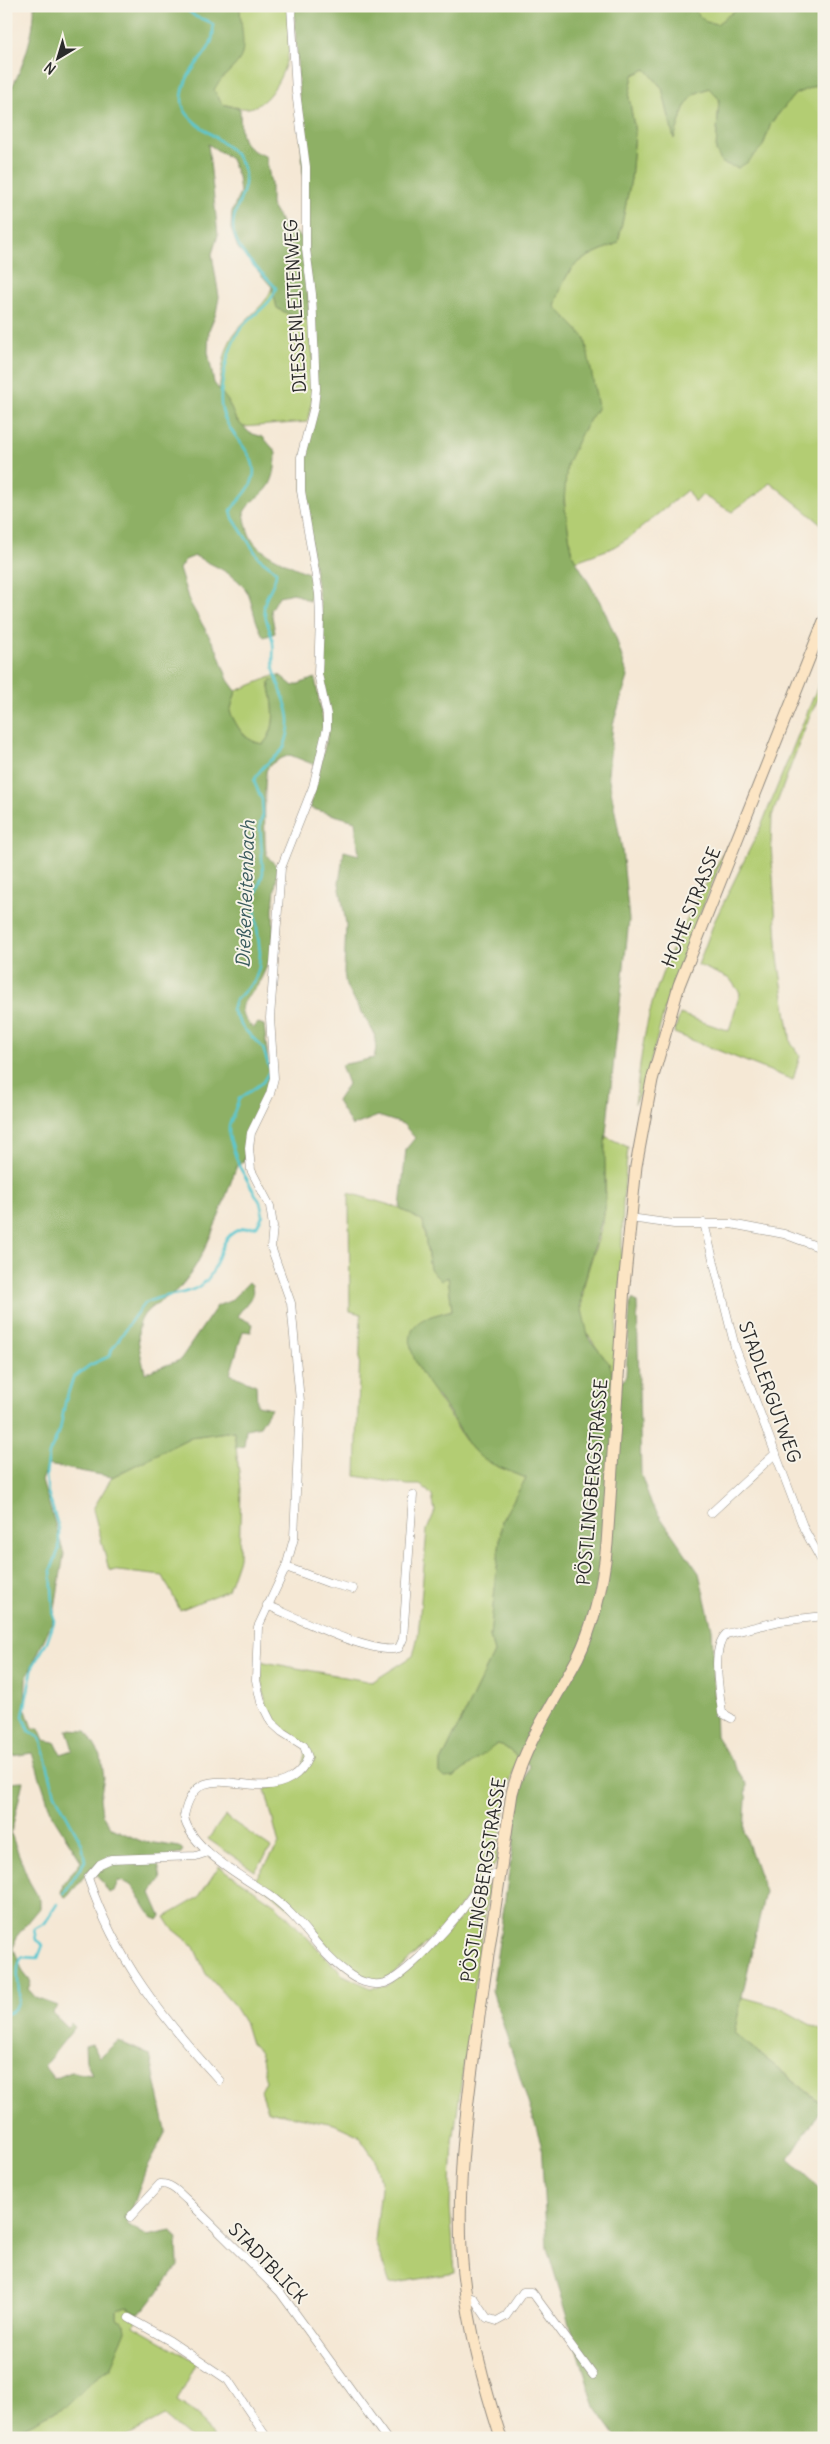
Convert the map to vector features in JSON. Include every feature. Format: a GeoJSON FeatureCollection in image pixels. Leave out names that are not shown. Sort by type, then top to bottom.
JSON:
{"type":"FeatureCollection","features":[{"type":"Feature","properties":{"kind":"main road","name":"HOHE STRASSE"},"geometry":{"type":"LineString","coordinates":[[630,1218],[643,1121],[672,1008],[824,621]]}},
{"type":"Feature","properties":{"kind":"main road","name":"PÖSTLINGBERGSTRASSE"},"geometry":{"type":"LineString","coordinates":[[501,2438],[482,2376],[466,2296],[461,2251],[462,2144],[512,1793],[520,1762],[584,1642],[601,1589],[608,1535],[630,1218]]}},
{"type":"Feature","properties":{"kind":"street","name":"DIESSENLEITENWEG"},"geometry":{"type":"LineString","coordinates":[[291,6],[296,92],[306,167],[304,186],[306,249],[312,294],[316,389],[314,407],[301,457],[301,491],[319,594],[318,674],[327,728],[313,787],[281,868],[270,1018],[274,1078],[270,1094],[250,1137],[249,1148],[251,1170],[271,1209],[273,1226],[272,1248],[291,1303],[300,1416],[296,1526],[286,1567],[258,1627],[255,1670],[258,1692],[265,1712],[273,1725],[304,1746],[308,1757],[298,1773],[276,1785],[259,1787],[212,1780],[198,1786],[186,1809],[185,1819],[189,1829],[208,1852],[290,1912],[345,1972],[363,1982],[371,1984],[386,1982],[405,1969],[450,1925],[485,1880],[494,1874],[500,1874]]}},
{"type":"Feature","properties":{"kind":"street"},"geometry":{"type":"LineString","coordinates":[[630,1218],[674,1224],[732,1224],[777,1232],[824,1249]]}},
{"type":"Feature","properties":{"kind":"street","name":"STADLERGUTWEG"},"geometry":{"type":"LineString","coordinates":[[704,1224],[714,1257],[731,1334],[804,1529],[824,1565]]}},
{"type":"Feature","properties":{"kind":"street"},"geometry":{"type":"LineString","coordinates":[[711,1513],[776,1453]]}},
{"type":"Feature","properties":{"kind":"street"},"geometry":{"type":"LineString","coordinates":[[267,1605],[355,1641],[387,1649],[399,1648],[403,1639],[413,1495]]}},
{"type":"Feature","properties":{"kind":"street"},"geometry":{"type":"LineString","coordinates":[[286,1567],[329,1584],[353,1589]]}},
{"type":"Feature","properties":{"kind":"street"},"geometry":{"type":"LineString","coordinates":[[731,1718],[722,1713],[717,1656],[721,1638],[726,1634],[780,1621],[824,1616]]}},
{"type":"Feature","properties":{"kind":"street"},"geometry":{"type":"LineString","coordinates":[[208,1852],[196,1856],[111,1859],[100,1864],[88,1878],[110,1934],[130,1969],[174,2030],[220,2081]]}},
{"type":"Feature","properties":{"kind":"street","name":"STADTBLICK"},"geometry":{"type":"LineString","coordinates":[[130,2218],[160,2184],[174,2188],[280,2292],[386,2438]]}},
{"type":"Feature","properties":{"kind":"street"},"geometry":{"type":"LineString","coordinates":[[466,2296],[474,2299],[487,2318],[497,2320],[506,2316],[523,2292],[532,2292],[594,2375]]}},
{"type":"Feature","properties":{"kind":"street"},"geometry":{"type":"LineString","coordinates":[[129,2318],[170,2341],[228,2380],[267,2438]]}},
{"type":"Feature","properties":{"kind":"green space"},"geometry":{"type":"Polygon","coordinates":[[[34,6],[240,6],[242,54],[237,63],[214,90],[222,104],[240,109],[243,139],[250,149],[266,156],[271,184],[271,205],[282,223],[303,238],[310,320],[292,316],[277,308],[272,287],[238,248],[231,229],[232,212],[240,193],[238,177],[231,159],[208,144],[218,235],[212,254],[219,297],[216,313],[209,330],[208,352],[214,383],[228,401],[236,420],[250,433],[263,437],[276,452],[274,472],[269,486],[244,512],[247,526],[251,538],[260,549],[311,574],[313,591],[309,601],[294,593],[279,596],[271,610],[275,633],[264,637],[249,596],[233,577],[195,556],[185,560],[179,569],[189,601],[217,650],[228,680],[236,691],[230,712],[242,733],[251,740],[263,744],[268,737],[274,714],[269,682],[281,676],[293,686],[315,678],[324,727],[315,765],[290,755],[271,764],[266,773],[266,852],[269,859],[278,867],[274,893],[273,944],[271,955],[261,980],[243,1003],[242,1008],[242,1014],[253,1028],[258,1023],[264,1025],[270,1076],[264,1097],[247,1134],[244,1161],[237,1165],[214,1228],[199,1260],[177,1290],[148,1310],[144,1315],[139,1326],[138,1340],[145,1373],[180,1360],[217,1306],[230,1301],[249,1282],[252,1285],[253,1295],[237,1316],[253,1324],[251,1332],[243,1331],[230,1374],[256,1385],[257,1405],[271,1408],[260,1426],[246,1429],[244,1446],[236,1448],[234,1431],[191,1437],[112,1477],[48,1465],[42,1481],[64,1554],[53,1620],[26,1679],[25,1707],[32,1728],[39,1728],[44,1740],[55,1742],[61,1754],[73,1750],[67,1730],[86,1731],[101,1756],[104,1778],[100,1798],[102,1814],[112,1828],[141,1841],[180,1847],[183,1850],[180,1854],[157,1859],[161,1879],[151,1893],[161,1916],[158,1920],[147,1910],[132,1886],[118,1881],[114,1891],[109,1893],[92,1867],[68,1896],[65,1897],[61,1893],[63,1884],[81,1861],[52,1815],[32,1753],[6,1757],[6,95],[12,87],[22,65],[33,27],[34,6]]]}},
{"type":"Feature","properties":{"kind":"green space"},"geometry":{"type":"Polygon","coordinates":[[[240,6],[289,6],[290,42],[287,61],[272,91],[258,105],[249,108],[222,104],[214,90],[218,80],[232,69],[240,6]]]}},
{"type":"Feature","properties":{"kind":"green space"},"geometry":{"type":"Polygon","coordinates":[[[294,6],[690,6],[706,22],[717,24],[741,6],[824,6],[824,82],[795,94],[771,123],[763,146],[748,162],[738,168],[722,163],[716,151],[719,99],[709,88],[694,94],[684,108],[674,139],[662,88],[646,69],[633,75],[629,97],[635,133],[631,179],[618,243],[576,264],[565,280],[555,306],[585,338],[598,407],[582,432],[567,464],[564,502],[572,554],[603,607],[616,638],[628,677],[613,724],[608,774],[622,849],[629,920],[605,1142],[605,1209],[582,1290],[581,1306],[589,1339],[609,1363],[613,1375],[622,1382],[626,1376],[630,1304],[633,1299],[637,1303],[641,1475],[652,1505],[699,1573],[712,1629],[716,1736],[747,1785],[744,1831],[765,1892],[734,2033],[823,2105],[789,2159],[824,2192],[824,2438],[617,2438],[595,2407],[547,2248],[541,2143],[492,1990],[520,1796],[529,1765],[502,1745],[497,1744],[454,1777],[445,1778],[440,1773],[440,1764],[494,1653],[490,1636],[502,1520],[526,1478],[488,1462],[471,1448],[450,1413],[426,1381],[415,1361],[410,1340],[415,1326],[424,1319],[452,1310],[448,1277],[441,1281],[430,1269],[423,1222],[400,1208],[406,1149],[415,1138],[403,1124],[378,1116],[352,1126],[337,1101],[348,1084],[341,1065],[374,1058],[376,1048],[374,1033],[346,986],[344,972],[346,924],[339,883],[344,851],[359,855],[355,821],[310,808],[329,729],[321,677],[323,625],[303,492],[303,458],[316,407],[294,6]]]}},
{"type":"Feature","properties":{"kind":"green space"},"geometry":{"type":"Polygon","coordinates":[[[690,6],[741,6],[717,24],[706,22],[690,6]]]}},
{"type":"Feature","properties":{"kind":"green space"},"geometry":{"type":"Polygon","coordinates":[[[646,69],[662,88],[674,138],[684,108],[694,94],[709,88],[719,99],[716,151],[763,146],[771,123],[795,94],[824,82],[824,526],[770,482],[762,491],[732,512],[702,495],[695,503],[687,490],[630,537],[612,548],[576,561],[572,554],[564,498],[565,476],[572,450],[598,407],[565,319],[554,306],[559,291],[576,264],[618,243],[631,179],[635,133],[629,97],[633,75],[646,69]]]}},
{"type":"Feature","properties":{"kind":"green space"},"geometry":{"type":"Polygon","coordinates":[[[272,287],[277,308],[292,316],[310,320],[313,384],[310,410],[307,422],[243,427],[236,419],[219,390],[226,350],[237,330],[262,305],[272,287]]]}},
{"type":"Feature","properties":{"kind":"green space"},"geometry":{"type":"Polygon","coordinates":[[[824,671],[824,686],[806,725],[772,816],[771,844],[778,958],[791,1043],[800,1056],[793,1080],[674,1033],[680,1014],[729,1031],[740,993],[730,979],[698,965],[715,920],[762,824],[824,671]]]}},
{"type":"Feature","properties":{"kind":"green space"},"geometry":{"type":"Polygon","coordinates":[[[276,675],[281,676],[269,682],[274,714],[273,722],[268,737],[263,744],[246,737],[230,712],[236,691],[276,675]]]}},
{"type":"Feature","properties":{"kind":"green space"},"geometry":{"type":"Polygon","coordinates":[[[728,844],[674,982],[641,1092],[635,1104],[646,1031],[657,988],[680,932],[728,844]]]}},
{"type":"Feature","properties":{"kind":"green space"},"geometry":{"type":"Polygon","coordinates":[[[605,1136],[628,1147],[623,1201],[621,1279],[613,1375],[586,1330],[582,1308],[586,1279],[603,1223],[606,1190],[605,1136]]]}},
{"type":"Feature","properties":{"kind":"green space"},"geometry":{"type":"Polygon","coordinates":[[[349,1193],[400,1208],[423,1222],[430,1269],[448,1276],[452,1310],[429,1317],[436,1397],[475,1452],[493,1464],[526,1478],[502,1520],[490,1636],[494,1653],[440,1764],[440,1773],[454,1777],[496,1744],[502,1745],[518,1757],[508,1789],[496,1863],[446,1923],[402,1967],[385,1979],[372,1981],[356,1975],[340,1963],[300,1917],[255,1880],[279,1844],[265,1789],[284,1784],[300,1775],[306,1749],[275,1720],[266,1706],[259,1661],[372,1682],[413,1656],[418,1636],[427,1530],[435,1511],[432,1496],[422,1485],[408,1485],[356,1476],[361,1314],[350,1311],[349,1193]]]}},
{"type":"Feature","properties":{"kind":"green space"},"geometry":{"type":"Polygon","coordinates":[[[234,1431],[241,1489],[239,1558],[228,1590],[180,1610],[163,1576],[109,1570],[93,1509],[112,1477],[191,1437],[234,1431]]]}},
{"type":"Feature","properties":{"kind":"green space"},"geometry":{"type":"Polygon","coordinates":[[[23,1781],[11,1834],[29,1881],[40,1900],[40,1908],[16,1937],[14,1949],[23,1972],[31,1982],[28,1989],[36,1998],[58,2006],[52,2013],[67,2027],[71,2023],[75,2027],[44,2066],[54,2079],[71,2072],[92,2075],[86,2061],[85,2046],[92,2044],[100,2057],[118,2041],[150,2055],[166,2131],[146,2169],[127,2224],[147,2236],[171,2231],[177,2239],[178,2266],[145,2309],[138,2313],[127,2307],[117,2310],[117,2319],[125,2324],[126,2330],[110,2368],[93,2380],[68,2405],[6,2436],[6,1782],[23,1781]]]}},
{"type":"Feature","properties":{"kind":"green space"},"geometry":{"type":"Polygon","coordinates":[[[225,1816],[271,1848],[255,1871],[208,1839],[225,1816]]]}},
{"type":"Feature","properties":{"kind":"green space"},"geometry":{"type":"Polygon","coordinates":[[[219,1866],[277,1906],[343,1975],[371,1988],[387,1986],[451,1929],[484,1887],[489,1885],[453,2142],[450,2207],[455,2273],[390,2284],[375,2242],[381,2187],[375,2160],[358,2135],[334,2124],[268,2111],[261,2091],[266,2081],[263,2061],[259,2052],[251,2044],[245,2024],[232,2003],[206,1974],[193,1945],[172,1928],[165,1917],[198,1898],[219,1866]]]}},
{"type":"Feature","properties":{"kind":"green space"},"geometry":{"type":"Polygon","coordinates":[[[742,1997],[778,2007],[824,2032],[824,2105],[734,2033],[742,1997]]]}},
{"type":"Feature","properties":{"kind":"green space"},"geometry":{"type":"Polygon","coordinates":[[[127,2307],[138,2313],[134,2326],[197,2362],[177,2401],[199,2415],[213,2438],[190,2438],[164,2416],[124,2438],[6,2438],[6,2436],[68,2405],[93,2380],[110,2368],[125,2324],[117,2319],[117,2310],[127,2307]]]}},
{"type":"Feature","properties":{"kind":"waterway","name":"Dießenleitenbach"},"geometry":{"type":"LineString","coordinates":[[64,1893],[85,1861],[82,1844],[55,1794],[40,1738],[29,1731],[23,1716],[33,1666],[47,1642],[54,1622],[51,1570],[59,1549],[59,1529],[48,1493],[46,1475],[49,1454],[60,1430],[65,1403],[73,1378],[90,1365],[110,1356],[112,1349],[133,1317],[146,1303],[153,1299],[184,1293],[199,1287],[206,1281],[211,1275],[223,1246],[231,1234],[243,1228],[257,1226],[263,1215],[260,1202],[239,1166],[229,1136],[229,1126],[239,1099],[263,1082],[270,1070],[263,1048],[243,1028],[232,1010],[235,1001],[255,980],[259,967],[260,953],[255,898],[263,873],[260,824],[263,815],[262,800],[254,781],[265,765],[282,751],[288,735],[289,716],[274,670],[273,643],[264,610],[276,571],[259,558],[233,518],[231,510],[250,486],[254,474],[248,453],[226,422],[222,409],[221,394],[223,378],[235,338],[243,326],[270,300],[276,288],[246,257],[234,234],[234,216],[245,184],[242,165],[228,147],[198,125],[184,109],[182,100],[184,87],[193,68],[210,45],[213,36],[213,25],[196,17],[182,6]]}},
{"type":"Feature","properties":{"kind":"waterway","name":"Dießenleitenbach"},"geometry":{"type":"LineString","coordinates":[[6,2014],[14,2010],[18,2004],[18,1973],[22,1957],[38,1958],[43,1945],[36,1940],[34,1929],[45,1923],[57,1904]]}}]}
